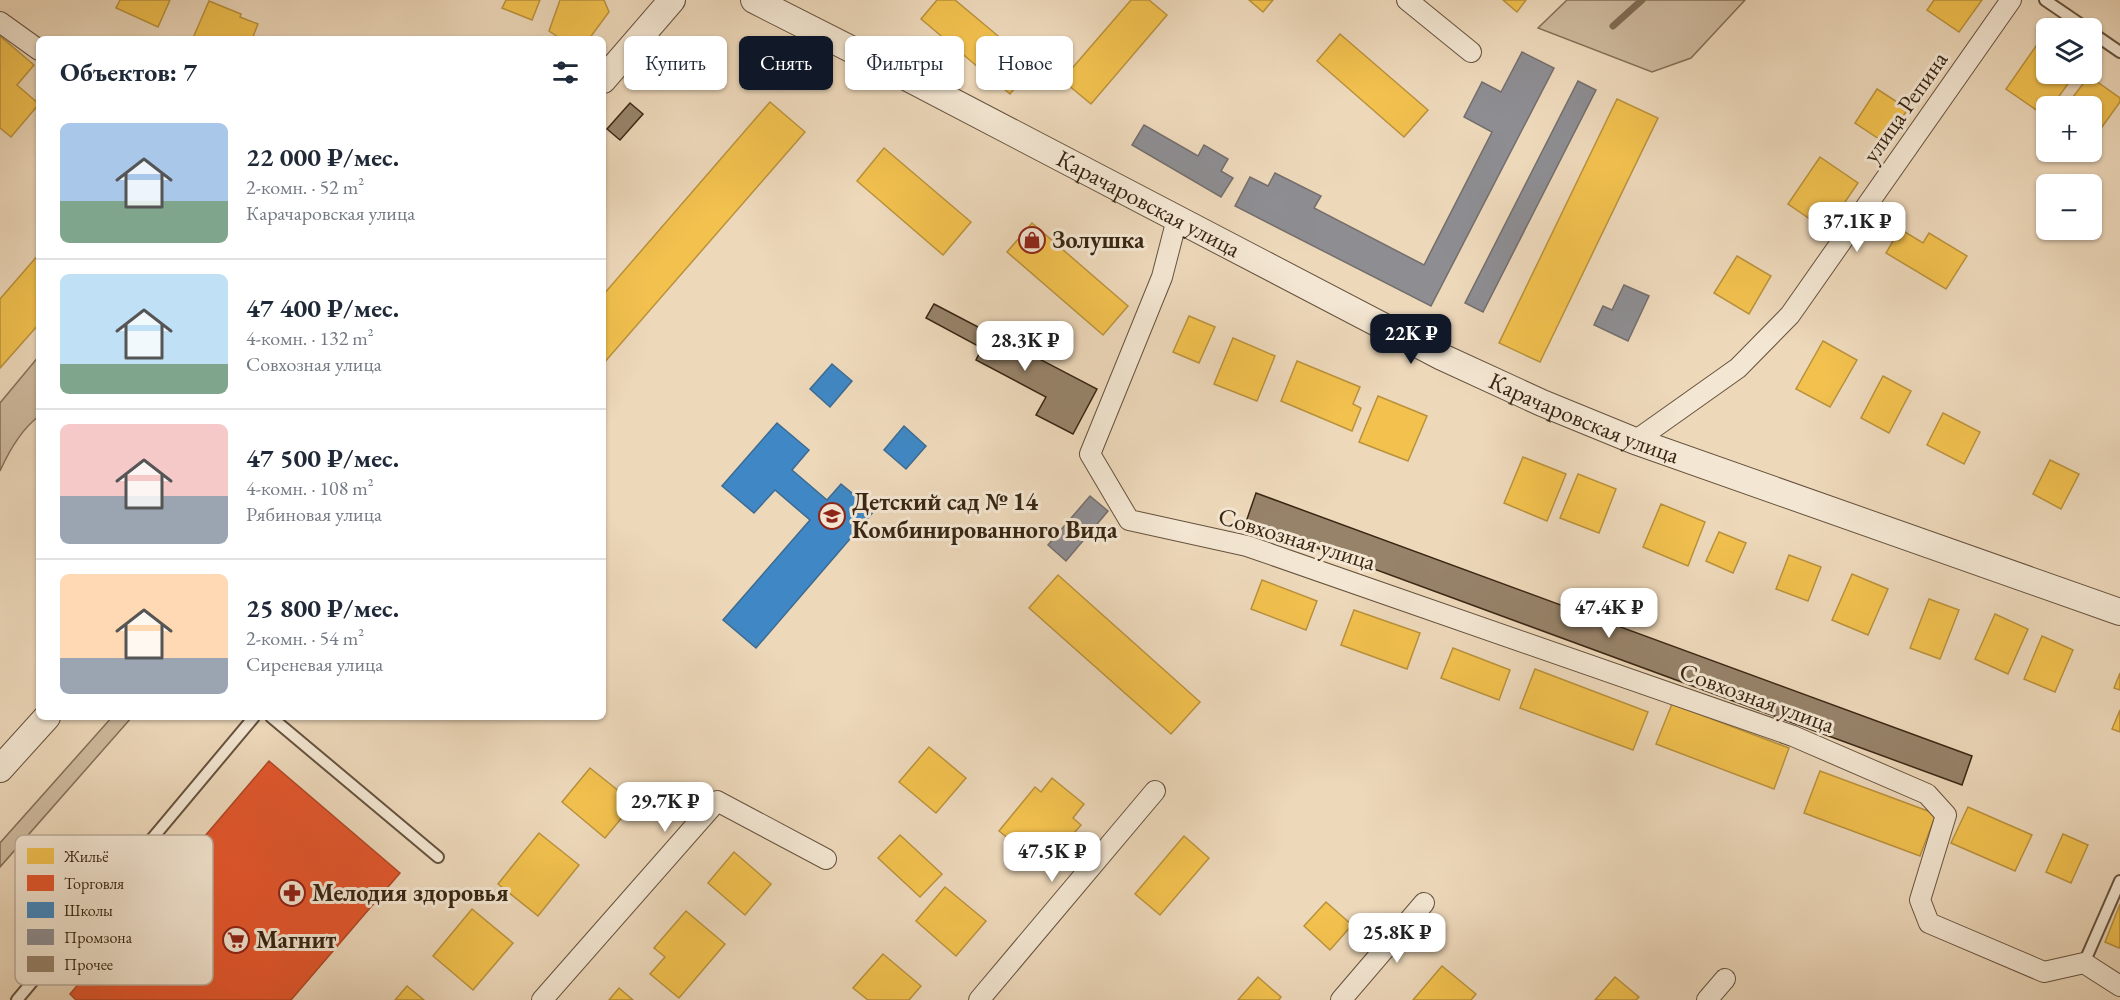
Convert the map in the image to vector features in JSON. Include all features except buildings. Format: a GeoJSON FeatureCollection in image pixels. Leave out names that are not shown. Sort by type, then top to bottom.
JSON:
{"type":"FeatureCollection","features":[{"type":"Feature","properties":{"kind":"street"},"geometry":{"type":"LineString","coordinates":[[606,77],[672,0]]}},
{"type":"Feature","properties":{"kind":"street","name":"Карачаровская улица"},"geometry":{"type":"LineString","coordinates":[[754,0],[1443,357],[1542,403],[1635,441],[2120,612]]}},
{"type":"Feature","properties":{"kind":"street"},"geometry":{"type":"LineString","coordinates":[[1407,0],[1471,52]]}},
{"type":"Feature","properties":{"kind":"street","name":"улица Репина"},"geometry":{"type":"LineString","coordinates":[[1635,441],[1738,368],[1790,315],[2011,0]]}},
{"type":"Feature","properties":{"kind":"street"},"geometry":{"type":"LineString","coordinates":[[0,22],[36,48]]}},
{"type":"Feature","properties":{"kind":"street","name":"Совхозная улица"},"geometry":{"type":"LineString","coordinates":[[1178,219],[1162,277],[1090,454],[1129,520],[1247,546],[1793,736],[1927,794],[1947,815],[1920,900],[1929,923],[2044,972],[2084,963]]}},
{"type":"Feature","properties":{"kind":"street"},"geometry":{"type":"LineString","coordinates":[[0,769],[44,720]]}},
{"type":"Feature","properties":{"kind":"street"},"geometry":{"type":"LineString","coordinates":[[979,1000],[1155,791]]}},
{"type":"Feature","properties":{"kind":"street"},"geometry":{"type":"LineString","coordinates":[[542,1000],[717,801],[826,859]]}},
{"type":"Feature","properties":{"kind":"street"},"geometry":{"type":"LineString","coordinates":[[1341,1000],[1424,903]]}},
{"type":"Feature","properties":{"kind":"street"},"geometry":{"type":"LineString","coordinates":[[2084,963],[2120,986]]}},
{"type":"Feature","properties":{"kind":"street"},"geometry":{"type":"LineString","coordinates":[[1707,1000],[1725,979]]}},
{"type":"Feature","properties":{"kind":"lane"},"geometry":{"type":"LineString","coordinates":[[2045,0],[2071,18]]}},
{"type":"Feature","properties":{"kind":"lane"},"geometry":{"type":"LineString","coordinates":[[2102,40],[2120,52]]}},
{"type":"Feature","properties":{"kind":"lane"},"geometry":{"type":"LineString","coordinates":[[155,835],[251,720]]}},
{"type":"Feature","properties":{"kind":"lane"},"geometry":{"type":"LineString","coordinates":[[275,720],[438,857]]}},
{"type":"Feature","properties":{"kind":"lane"},"geometry":{"type":"LineString","coordinates":[[2084,963],[2120,881]]}},
{"type":"Feature","properties":{"kind":"lane"},"geometry":{"type":"LineString","coordinates":[[17,1000],[30,985]]}},
{"type":"Feature","properties":{"kind":"shaded area"},"geometry":{"type":"Polygon","coordinates":[[[1567,0],[1745,0],[1691,58],[1652,72],[1538,28],[1567,0]]]}},
{"type":"Feature","properties":{"kind":"shaded area"},"geometry":{"type":"Polygon","coordinates":[[[36,360],[36,419],[16,441],[0,471],[0,403],[36,360]]]}},
{"type":"Feature","properties":{"kind":"shaded area"},"geometry":{"type":"Polygon","coordinates":[[[109,720],[129,720],[28,835],[15,835],[15,850],[0,867],[0,843],[109,720]]]}},
{"type":"Feature","properties":{"kind":"waterway"},"geometry":{"type":"LineString","coordinates":[[1613,26],[1642,0]]}},
{"type":"Feature","properties":{"kind":"place","name":"Золушка"},"geometry":{"type":"Point","coordinates":[1032,240]}},
{"type":"Feature","properties":{"kind":"place","name":"Детский сад № 14 Комбинированного Вида"},"geometry":{"type":"Point","coordinates":[832,516]}},
{"type":"Feature","properties":{"kind":"place","name":"Мелодия здоровья"},"geometry":{"type":"Point","coordinates":[292,893]}},
{"type":"Feature","properties":{"kind":"place","name":"Магнит"},"geometry":{"type":"Point","coordinates":[236,940]}}]}
